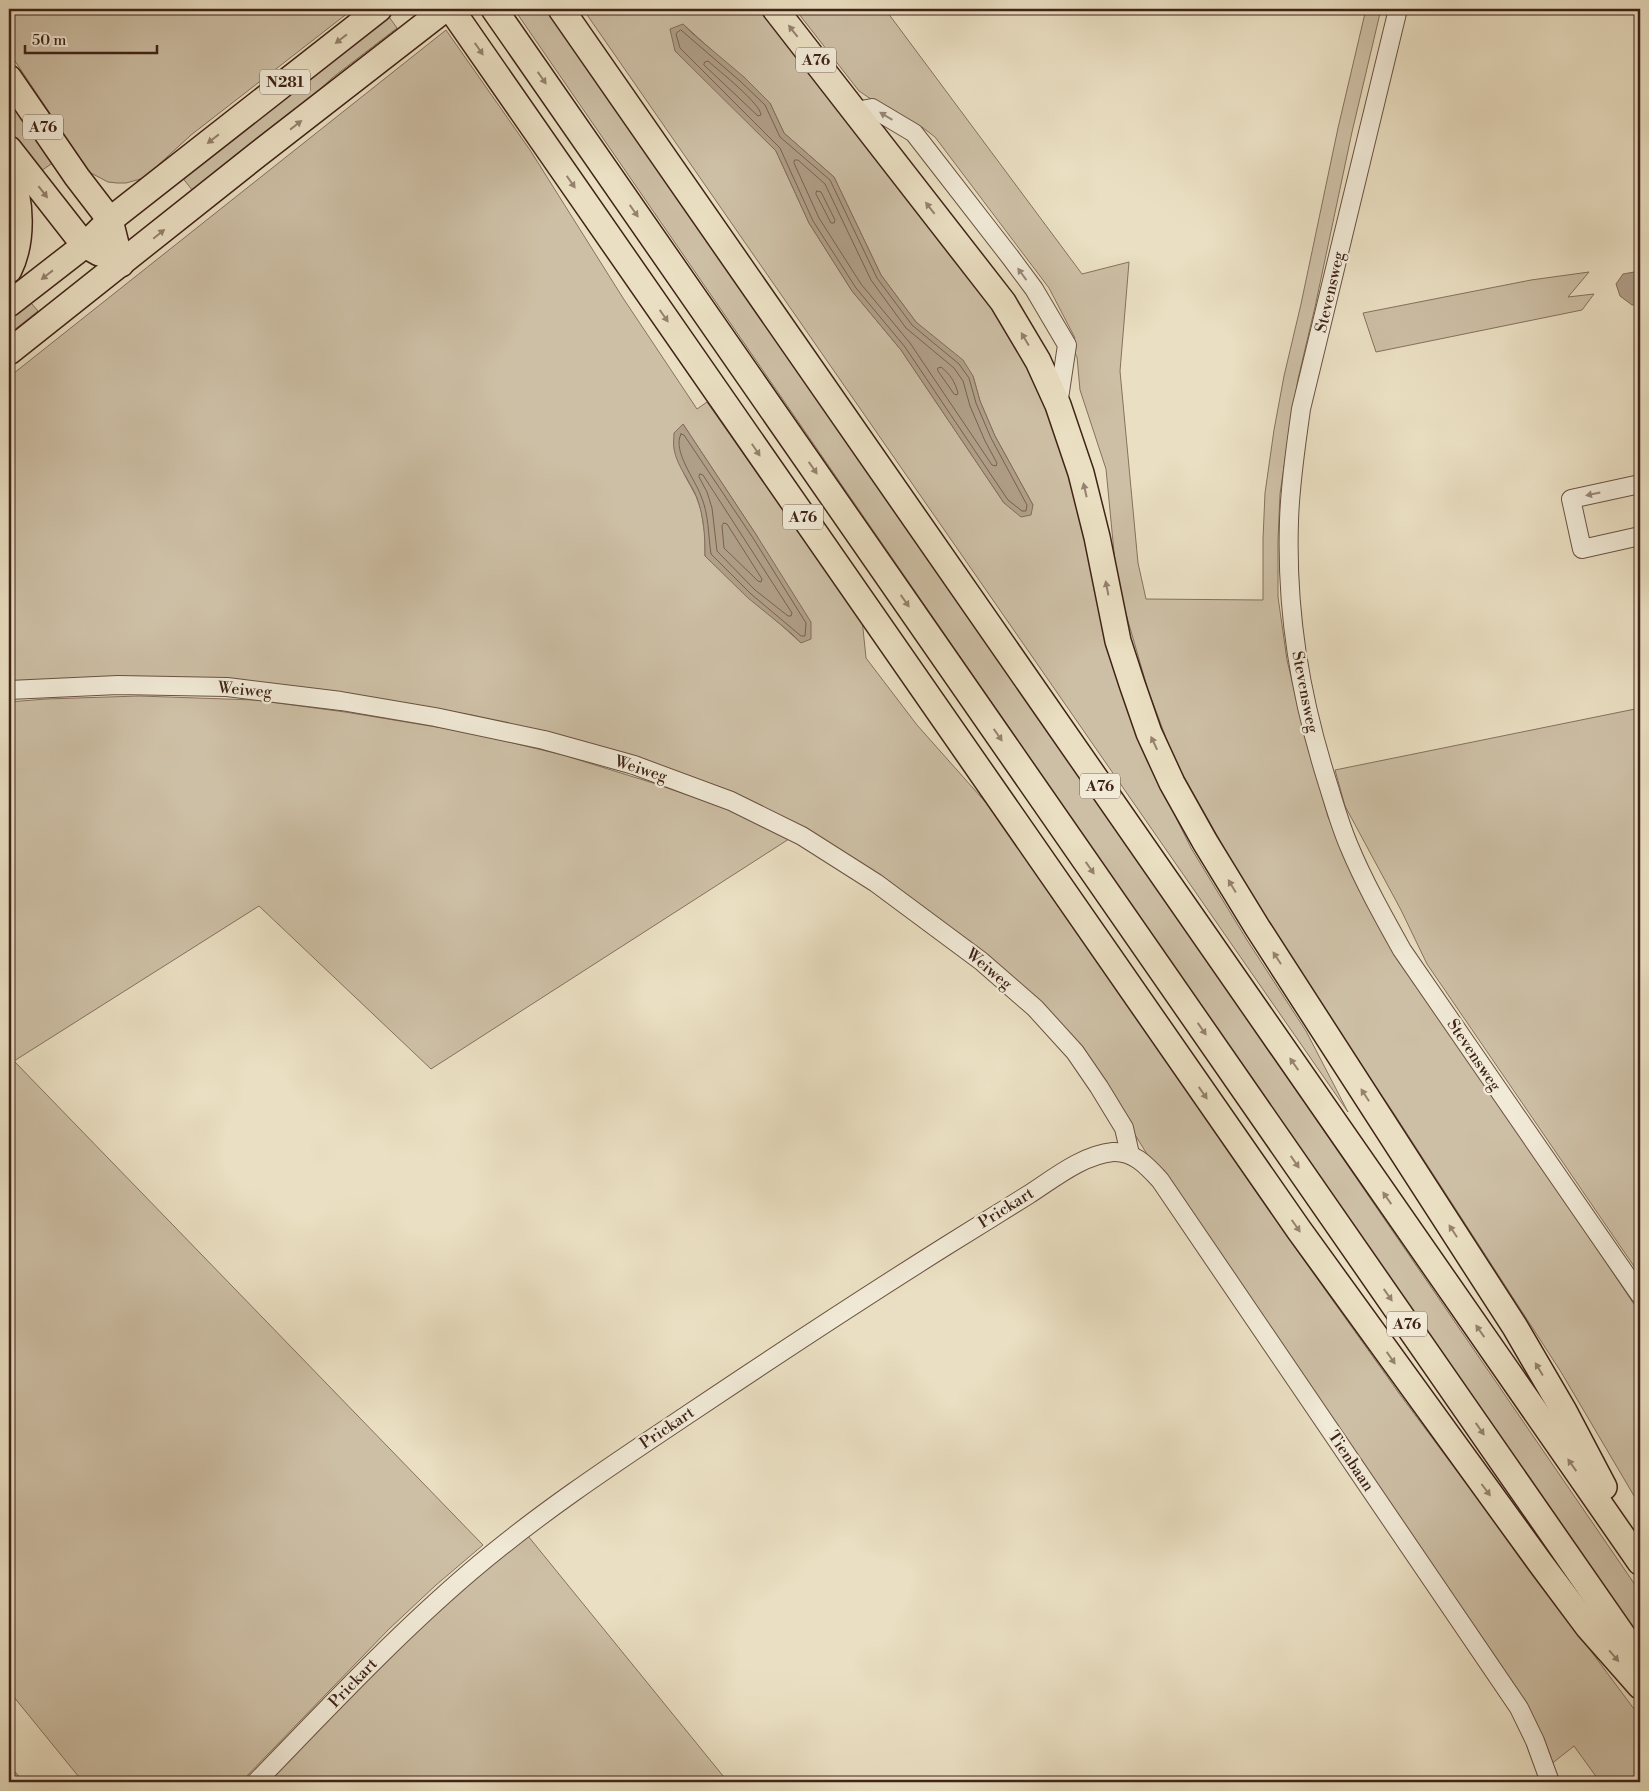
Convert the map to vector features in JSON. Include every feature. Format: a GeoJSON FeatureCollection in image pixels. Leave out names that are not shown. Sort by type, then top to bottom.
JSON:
{"type":"FeatureCollection","features":[{"type":"Feature","properties":{"kind":"highway","name":"N281"},"geometry":{"type":"LineString","coordinates":[[9,304],[85,246],[110,220],[379,9]]}},
{"type":"Feature","properties":{"kind":"highway","name":"N281"},"geometry":{"type":"LineString","coordinates":[[9,352],[258,154],[445,9]]}},
{"type":"Feature","properties":{"kind":"highway","name":"A76"},"geometry":{"type":"LineString","coordinates":[[451,9],[1293,1222],[1588,1627],[1640,1686]]}},
{"type":"Feature","properties":{"kind":"highway","name":"A76"},"geometry":{"type":"LineString","coordinates":[[494,9],[1640,1660]]}},
{"type":"Feature","properties":{"kind":"highway","name":"A76"},"geometry":{"type":"LineString","coordinates":[[561,9],[1640,1562]]}},
{"type":"Feature","properties":{"kind":"highway","name":"A76"},"geometry":{"type":"LineString","coordinates":[[775,9],[1003,302],[1038,361],[1058,405],[1081,473],[1097,537],[1118,641],[1129,676],[1150,733],[1172,783],[1205,842],[1257,927],[1520,1336],[1564,1410],[1640,1558]]}},
{"type":"Feature","properties":{"kind":"highway","name":"A76"},"geometry":{"type":"LineString","coordinates":[[9,78],[77,177],[110,220],[121,264]]}},
{"type":"Feature","properties":{"kind":"highway","name":"A76"},"geometry":{"type":"LineString","coordinates":[[9,149],[85,246],[121,264]]}},
{"type":"Feature","properties":{"kind":"highway"},"geometry":{"type":"LineString","coordinates":[[9,172],[14,182],[18,222],[16,244],[9,270]]}},
{"type":"Feature","properties":{"kind":"street","name":"Stevensweg"},"geometry":{"type":"LineString","coordinates":[[1398,9],[1301,409],[1290,498],[1289,556],[1292,622],[1304,700],[1342,827],[1361,873],[1388,925],[1408,958],[1640,1295]]}},
{"type":"Feature","properties":{"kind":"street"},"geometry":{"type":"LineString","coordinates":[[856,111],[872,108],[914,133],[1034,289],[1067,345],[1058,405]]}},
{"type":"Feature","properties":{"kind":"street"},"geometry":{"type":"LineString","coordinates":[[1640,484],[1571,499],[1582,549],[1640,536]]}},
{"type":"Feature","properties":{"kind":"street","name":"Weiweg"},"geometry":{"type":"LineString","coordinates":[[9,690],[118,685],[227,687],[341,701],[435,717],[544,740],[634,765],[731,801],[802,836],[876,883],[974,955],[1028,1002],[1075,1052],[1100,1087],[1124,1128],[1130,1154]]}},
{"type":"Feature","properties":{"kind":"street","name":"Prickart"},"geometry":{"type":"LineString","coordinates":[[256,1782],[384,1650],[422,1614],[496,1551],[603,1470],[900,1275],[1070,1168],[1102,1154],[1116,1152],[1130,1154]]}},
{"type":"Feature","properties":{"kind":"street","name":"Tienbaan"},"geometry":{"type":"LineString","coordinates":[[1130,1154],[1149,1168],[1160,1180],[1519,1708],[1535,1741],[1550,1782]]}},
{"type":"Feature","properties":{"kind":"shaded area"},"geometry":{"type":"Polygon","coordinates":[[[9,9],[353,9],[191,135],[144,178],[126,183],[117,183],[108,182],[89,172],[9,52],[9,9]]]}},
{"type":"Feature","properties":{"kind":"shaded area"},"geometry":{"type":"Polygon","coordinates":[[[514,9],[555,9],[1640,1592],[1640,1644],[514,9]]]}},
{"type":"Feature","properties":{"kind":"shaded area"},"geometry":{"type":"Polygon","coordinates":[[[583,9],[762,9],[1000,314],[1042,382],[1152,769],[1191,848],[1247,940],[1306,1031],[1348,1112],[583,9]],[[683,24],[746,120],[776,151],[809,223],[852,291],[901,350],[1004,503],[1033,505],[995,436],[980,401],[973,376],[916,322],[881,275],[834,177],[784,133],[770,103],[683,24]]]}},
{"type":"Feature","properties":{"kind":"shaded area"},"geometry":{"type":"Polygon","coordinates":[[[795,9],[885,9],[1082,274],[1129,262],[1120,371],[1138,563],[1146,599],[1263,600],[1265,493],[1284,376],[1366,9],[1381,9],[1298,379],[1280,494],[1278,597],[1287,660],[1328,817],[1381,922],[1502,1108],[1640,1313],[1640,1506],[1561,1372],[1393,1112],[1311,991],[1244,883],[1174,759],[1148,690],[1117,583],[1106,469],[1080,390],[1077,357],[1069,342],[1075,338],[1049,288],[935,137],[922,127],[915,129],[859,91],[795,9]]]}},
{"type":"Feature","properties":{"kind":"shaded area"},"geometry":{"type":"Polygon","coordinates":[[[387,14],[397,28],[332,78],[291,117],[197,196],[181,176],[387,14]]]}},
{"type":"Feature","properties":{"kind":"shaded area"},"geometry":{"type":"Polygon","coordinates":[[[446,30],[530,150],[623,298],[697,409],[707,402],[862,619],[866,658],[917,725],[1004,823],[1286,1235],[1401,1396],[1640,1717],[1640,1782],[1600,1782],[1574,1746],[1550,1765],[1168,1188],[1116,1104],[1068,1034],[796,827],[568,738],[471,715],[347,694],[9,684],[9,377],[446,30]],[[683,424],[684,474],[701,510],[705,535],[705,556],[801,643],[757,536],[683,424]]]}},
{"type":"Feature","properties":{"kind":"shaded area"},"geometry":{"type":"Polygon","coordinates":[[[9,88],[57,160],[35,175],[9,137],[9,88]]]}},
{"type":"Feature","properties":{"kind":"shaded area"},"geometry":{"type":"Polygon","coordinates":[[[1589,272],[1568,297],[1594,294],[1582,310],[1376,352],[1363,313],[1531,280],[1589,272]]]}},
{"type":"Feature","properties":{"kind":"shaded area"},"geometry":{"type":"Polygon","coordinates":[[[26,297],[38,311],[9,334],[9,311],[26,297]]]}},
{"type":"Feature","properties":{"kind":"shaded area"},"geometry":{"type":"Polygon","coordinates":[[[139,696],[255,700],[345,712],[467,732],[563,755],[653,783],[725,808],[789,839],[431,1069],[259,906],[14,1061],[483,1545],[389,1629],[241,1782],[83,1782],[9,1691],[9,702],[139,696]]]}},
{"type":"Feature","properties":{"kind":"shaded area"},"geometry":{"type":"Polygon","coordinates":[[[1640,708],[1640,1275],[1427,964],[1401,910],[1345,806],[1335,770],[1640,708]]]}},
{"type":"Feature","properties":{"kind":"shaded area"},"geometry":{"type":"Polygon","coordinates":[[[528,1536],[728,1782],[262,1782],[403,1638],[528,1536]]]}},
{"type":"Feature","properties":{"kind":"shaded area"},"geometry":{"type":"Polygon","coordinates":[[[9,1765],[24,1782],[9,1782],[9,1765]]]}},
{"type":"Feature","properties":{"kind":"water"},"geometry":{"type":"Polygon","coordinates":[[[683,24],[744,77],[770,103],[784,133],[834,177],[881,275],[916,322],[963,360],[973,376],[980,401],[995,436],[1033,505],[1031,515],[1021,517],[1004,503],[901,350],[852,291],[809,223],[776,151],[675,51],[670,29],[683,24]]]}},
{"type":"Feature","properties":{"kind":"water"},"geometry":{"type":"Polygon","coordinates":[[[1640,271],[1640,304],[1632,305],[1620,296],[1616,284],[1623,274],[1640,271]]]}},
{"type":"Feature","properties":{"kind":"water"},"geometry":{"type":"Polygon","coordinates":[[[683,424],[811,622],[811,639],[801,643],[748,598],[705,556],[704,527],[699,505],[678,462],[674,449],[674,433],[683,424]]]}}]}
